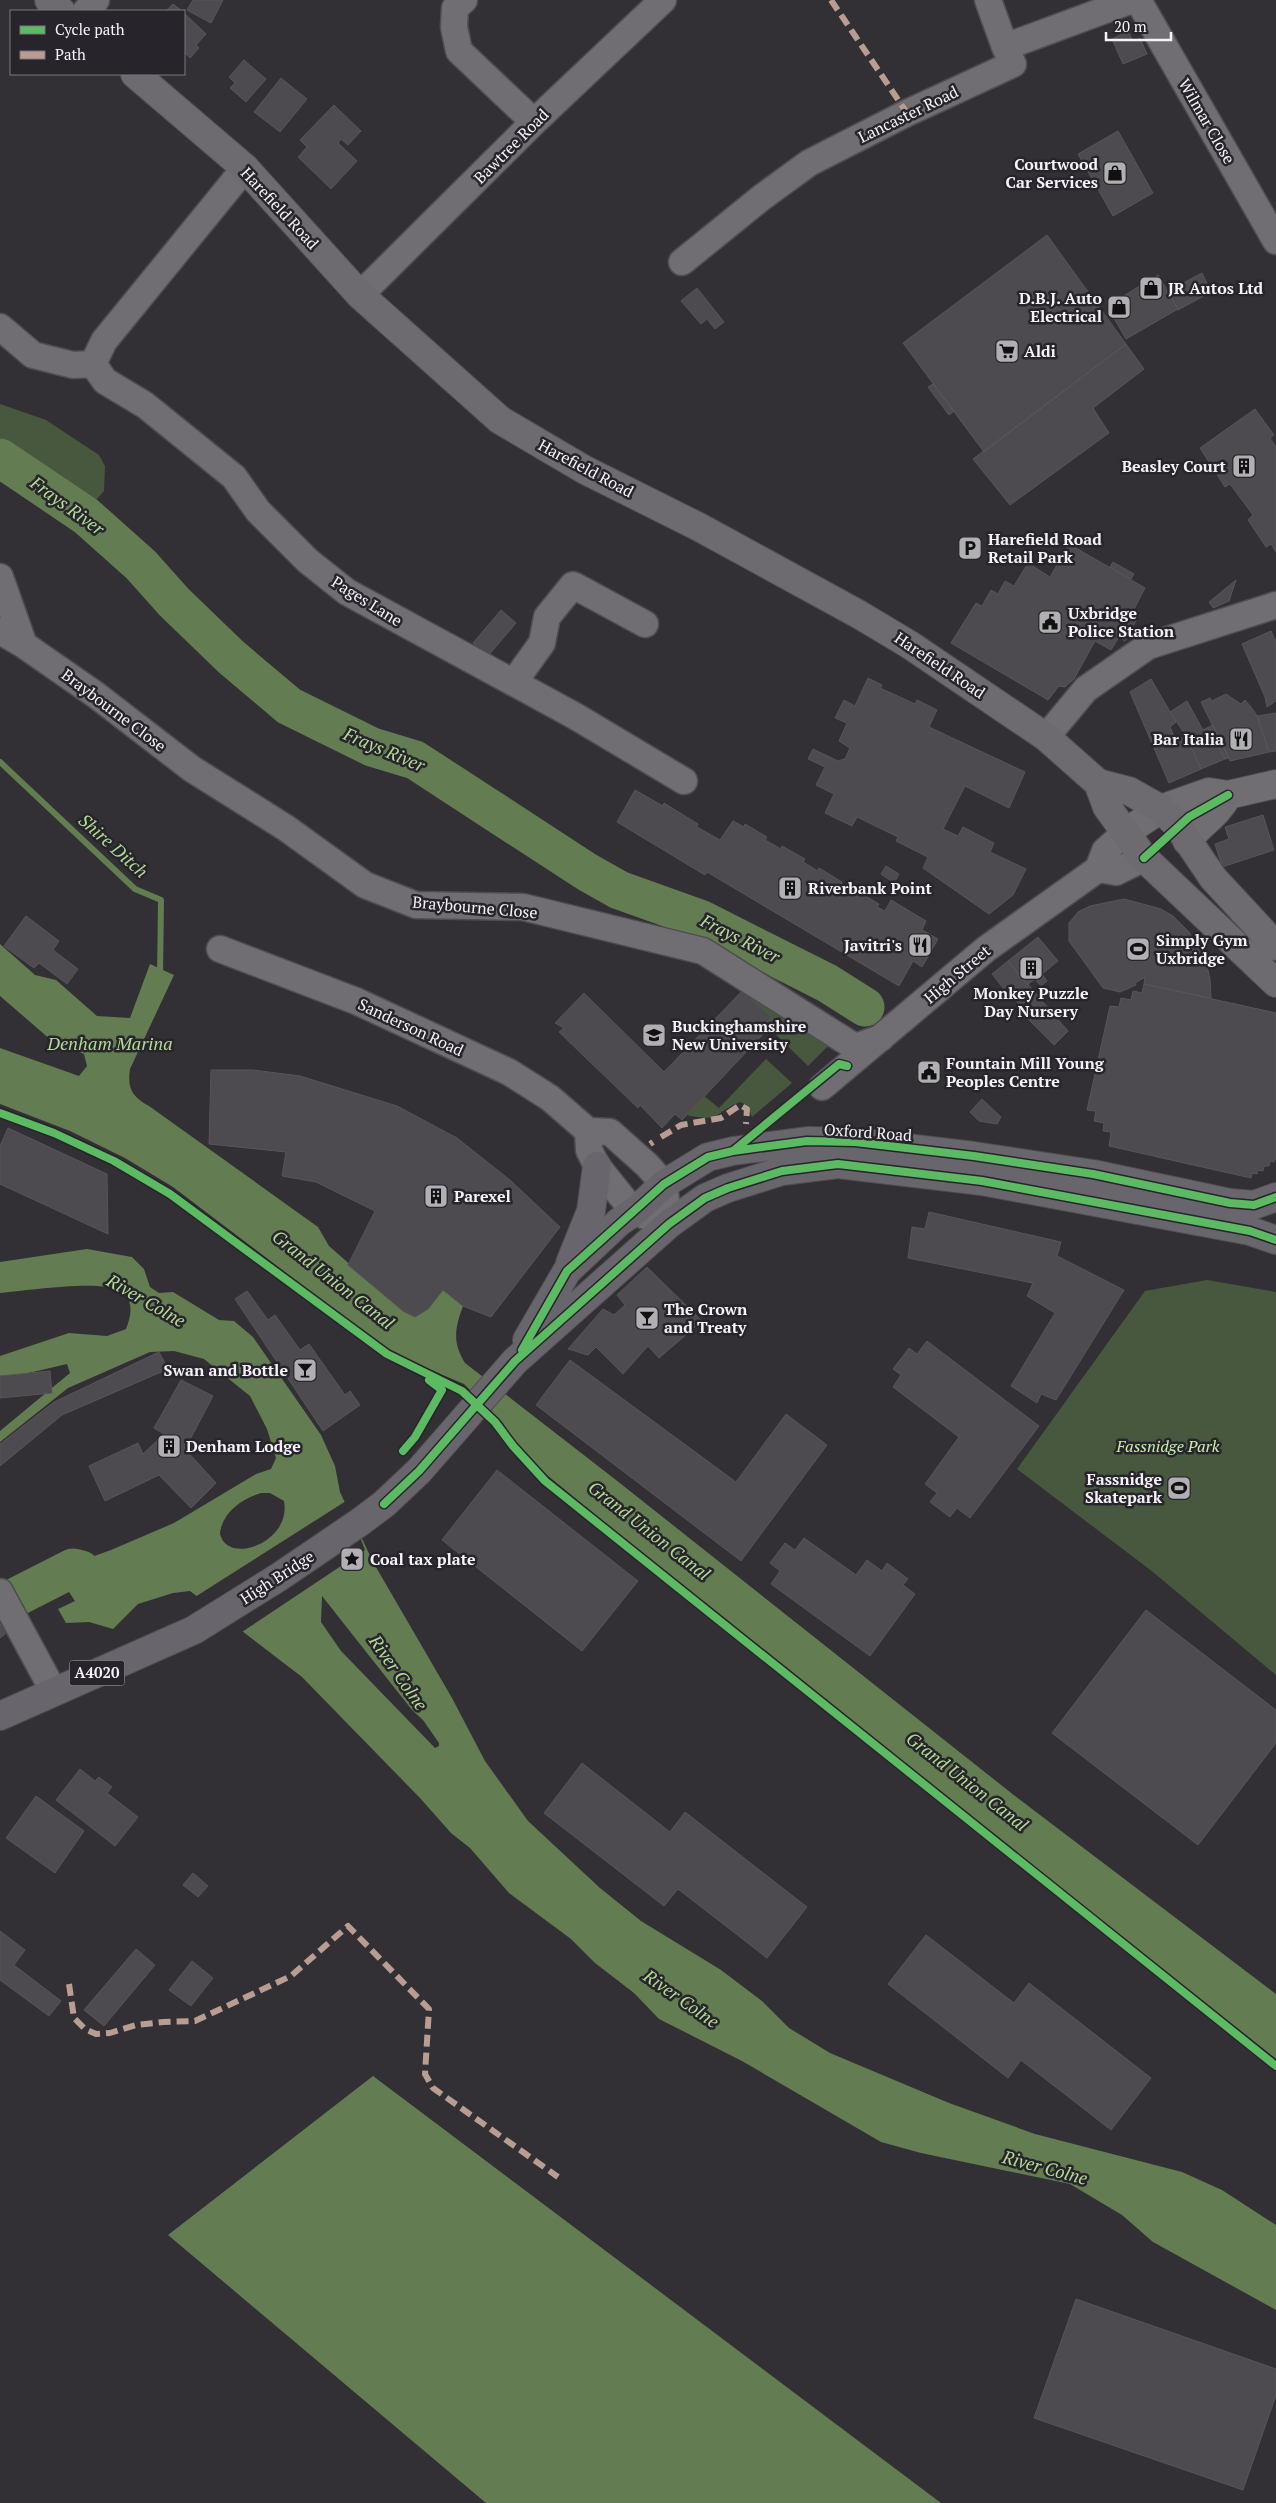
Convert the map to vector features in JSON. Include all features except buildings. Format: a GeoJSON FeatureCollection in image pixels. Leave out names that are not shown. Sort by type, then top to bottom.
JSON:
{"type":"FeatureCollection","features":[{"type":"Feature","properties":{"kind":"main road"},"geometry":{"type":"LineString","coordinates":[[49,0],[61,10]]}},
{"type":"Feature","properties":{"kind":"main road","name":"Harefield Road"},"geometry":{"type":"LineString","coordinates":[[136,75],[245,168],[360,295],[500,420],[585,470],[699,527],[860,615],[910,645],[1046,737],[1098,783],[1129,791],[1161,809],[1178,826],[1213,878],[1276,946]]}},
{"type":"Feature","properties":{"kind":"main road","name":"Harefield Road"},"geometry":{"type":"LineString","coordinates":[[1098,783],[1107,807],[1144,858],[1276,983]]}},
{"type":"Feature","properties":{"kind":"main road","name":"Oxford Road"},"geometry":{"type":"LineString","coordinates":[[515,1361],[567,1271],[619,1222],[634,1212],[664,1184],[708,1158],[733,1150],[807,1141],[836,1142],[974,1156],[1093,1174],[1230,1203],[1254,1204],[1276,1198]]}},
{"type":"Feature","properties":{"kind":"main road","name":"Oxford Road"},"geometry":{"type":"LineString","coordinates":[[360,1522],[410,1481],[515,1361],[669,1224],[705,1198],[728,1188],[782,1171],[838,1164],[982,1180],[1250,1231],[1276,1240]]}},
{"type":"Feature","properties":{"kind":"main road"},"geometry":{"type":"LineString","coordinates":[[567,1271],[592,1211],[597,1166]]}},
{"type":"Feature","properties":{"kind":"main road","name":"High Bridge"},"geometry":{"type":"LineString","coordinates":[[54,1692],[194,1630],[278,1578],[360,1522]]}},
{"type":"Feature","properties":{"kind":"main road","name":"A4020"},"geometry":{"type":"LineString","coordinates":[[0,1716],[54,1692]]}},
{"type":"Feature","properties":{"kind":"street"},"geometry":{"type":"LineString","coordinates":[[87,10],[96,0]]}},
{"type":"Feature","properties":{"kind":"street"},"geometry":{"type":"LineString","coordinates":[[464,0],[455,8],[454,27],[458,50],[534,122]]}},
{"type":"Feature","properties":{"kind":"street","name":"Bawtree Road"},"geometry":{"type":"LineString","coordinates":[[360,295],[534,122],[663,0]]}},
{"type":"Feature","properties":{"kind":"street"},"geometry":{"type":"LineString","coordinates":[[988,0],[1005,47],[1132,0]]}},
{"type":"Feature","properties":{"kind":"street","name":"Wilmar Close"},"geometry":{"type":"LineString","coordinates":[[1138,0],[1276,241]]}},
{"type":"Feature","properties":{"kind":"street","name":"Lancaster Road"},"geometry":{"type":"LineString","coordinates":[[682,262],[761,198],[809,163],[1013,64],[1005,47]]}},
{"type":"Feature","properties":{"kind":"street"},"geometry":{"type":"LineString","coordinates":[[0,327],[33,355],[74,365],[93,364],[104,341],[245,168]]}},
{"type":"Feature","properties":{"kind":"street","name":"Pages Lane"},"geometry":{"type":"LineString","coordinates":[[93,364],[105,381],[145,405],[234,477],[258,511],[308,561],[347,592],[514,682],[684,781]]}},
{"type":"Feature","properties":{"kind":"street"},"geometry":{"type":"LineString","coordinates":[[0,577],[24,645]]}},
{"type":"Feature","properties":{"kind":"street"},"geometry":{"type":"LineString","coordinates":[[514,682],[542,643],[547,617],[573,585],[645,624]]}},
{"type":"Feature","properties":{"kind":"street"},"geometry":{"type":"LineString","coordinates":[[1046,737],[1086,689],[1148,646],[1276,605]]}},
{"type":"Feature","properties":{"kind":"street","name":"Braybourne Close"},"geometry":{"type":"LineString","coordinates":[[0,632],[24,645],[96,695],[192,769],[286,828],[364,886],[416,905],[523,907],[703,951],[855,1047],[881,1038]]}},
{"type":"Feature","properties":{"kind":"street"},"geometry":{"type":"LineString","coordinates":[[1126,832],[1161,809],[1209,792],[1228,796],[1276,784]]}},
{"type":"Feature","properties":{"kind":"street"},"geometry":{"type":"LineString","coordinates":[[1187,842],[1196,830],[1221,809],[1228,796]]}},
{"type":"Feature","properties":{"kind":"street","name":"High Street"},"geometry":{"type":"LineString","coordinates":[[822,1087],[986,949],[1098,869],[1105,851],[1126,832]]}},
{"type":"Feature","properties":{"kind":"street"},"geometry":{"type":"LineString","coordinates":[[1098,869],[1116,872],[1144,858]]}},
{"type":"Feature","properties":{"kind":"street","name":"Sanderson Road"},"geometry":{"type":"LineString","coordinates":[[220,949],[356,1001],[509,1072],[550,1098],[588,1131]]}},
{"type":"Feature","properties":{"kind":"street"},"geometry":{"type":"LineString","coordinates":[[588,1131],[610,1132],[647,1165],[664,1184],[669,1224],[634,1212],[597,1166],[589,1150],[588,1131]]}},
{"type":"Feature","properties":{"kind":"street"},"geometry":{"type":"LineString","coordinates":[[0,1593],[54,1692]]}},
{"type":"Feature","properties":{"kind":"green space"},"geometry":{"type":"Polygon","coordinates":[[[0,404],[46,420],[99,455],[105,466],[104,491],[96,500],[60,505],[39,493],[0,451],[0,404]]]}},
{"type":"Feature","properties":{"kind":"green space"},"geometry":{"type":"Polygon","coordinates":[[[742,991],[833,1041],[808,1066],[765,1024],[772,1017],[742,991]]]}},
{"type":"Feature","properties":{"kind":"green space"},"geometry":{"type":"Polygon","coordinates":[[[766,1059],[792,1083],[752,1117],[747,1105],[740,1102],[712,1117],[687,1115],[704,1096],[719,1108],[766,1059]]]}},
{"type":"Feature","properties":{"kind":"green space","name":"Fassnidge Park"},"geometry":{"type":"Polygon","coordinates":[[[1207,1280],[1276,1292],[1276,1675],[1153,1572],[1017,1469],[1145,1291],[1207,1280]]]}},
{"type":"Feature","properties":{"kind":"water"},"geometry":{"type":"Polygon","coordinates":[[[0,944],[35,975],[56,980],[97,1016],[130,1018],[150,964],[174,975],[130,1069],[130,1087],[138,1099],[318,1227],[329,1246],[403,1311],[415,1317],[428,1309],[443,1290],[463,1306],[456,1335],[458,1348],[465,1363],[1015,1796],[1276,1994],[1276,2059],[786,1670],[536,1466],[513,1440],[503,1423],[464,1384],[393,1354],[173,1187],[125,1158],[70,1131],[0,1104],[0,1048],[79,1076],[87,1066],[84,1054],[60,1042],[51,1040],[0,996],[0,944]]]}},
{"type":"Feature","properties":{"kind":"water"},"geometry":{"type":"Polygon","coordinates":[[[833,973],[871,997],[859,1016],[823,992],[833,973]]]}},
{"type":"Feature","properties":{"kind":"water"},"geometry":{"type":"Polygon","coordinates":[[[87,1249],[132,1257],[144,1269],[150,1287],[159,1293],[173,1292],[219,1320],[234,1321],[253,1337],[321,1435],[335,1466],[340,1492],[373,1562],[452,1698],[485,1761],[528,1821],[600,1888],[641,1921],[721,1970],[762,2001],[789,2028],[830,2053],[949,2103],[1035,2134],[1182,2172],[1222,2190],[1276,2225],[1276,2310],[1153,2242],[1122,2215],[1070,2184],[921,2153],[881,2142],[742,2061],[659,2019],[634,1993],[595,1963],[571,1939],[509,1893],[470,1848],[451,1833],[420,1798],[302,1677],[190,1591],[173,1593],[138,1604],[113,1629],[89,1622],[66,1623],[58,1609],[75,1601],[65,1586],[36,1598],[26,1579],[66,1554],[86,1559],[174,1523],[256,1474],[271,1469],[276,1458],[267,1429],[250,1396],[204,1359],[174,1351],[150,1352],[68,1388],[0,1442],[0,1431],[70,1373],[67,1364],[20,1375],[0,1376],[0,1356],[69,1333],[107,1336],[126,1329],[130,1304],[125,1295],[120,1291],[97,1286],[44,1288],[0,1293],[0,1262],[87,1249]],[[261,1493],[240,1503],[229,1513],[220,1534],[225,1543],[234,1548],[258,1545],[269,1538],[278,1528],[284,1516],[284,1501],[270,1493],[261,1493]],[[322,1596],[321,1622],[341,1651],[435,1748],[439,1746],[439,1743],[423,1720],[412,1710],[322,1596]]]}},
{"type":"Feature","properties":{"kind":"water"},"geometry":{"type":"Polygon","coordinates":[[[373,2076],[941,2503],[486,2503],[168,2235],[373,2076]]]}},
{"type":"Feature","properties":{"kind":"pier"},"geometry":{"type":"Polygon","coordinates":[[[346,1501],[365,1550],[242,1632],[195,1597],[346,1501]]]}},
{"type":"Feature","properties":{"kind":"waterway","name":"Frays River"},"geometry":{"type":"LineString","coordinates":[[0,458],[86,516],[141,565],[174,602],[231,657],[289,706],[372,747],[415,760],[587,872],[619,890],[700,919],[827,983],[865,1007]]}},
{"type":"Feature","properties":{"kind":"waterway","name":"Shire Ditch"},"geometry":{"type":"LineString","coordinates":[[0,762],[135,889],[161,900],[160,977]]}},
{"type":"Feature","properties":{"kind":"waterway","name":"River Colne"},"geometry":{"type":"LineString","coordinates":[[16,1597],[73,1568],[81,1570]]}},
{"type":"Feature","properties":{"kind":"marked path"},"geometry":{"type":"LineString","coordinates":[[831,0],[907,113]]}},
{"type":"Feature","properties":{"kind":"marked path"},"geometry":{"type":"LineString","coordinates":[[661,1137],[681,1125],[721,1118],[740,1105],[747,1109],[746,1124]]}},
{"type":"Feature","properties":{"kind":"marked path"},"geometry":{"type":"LineString","coordinates":[[69,1984],[74,2018],[85,2029],[96,2034],[110,2033],[136,2025],[195,2021],[291,1976],[348,1926],[429,2009],[425,2074],[433,2088],[558,2177]]}},
{"type":"Feature","properties":{"kind":"cycle path"},"geometry":{"type":"LineString","coordinates":[[1144,858],[1189,817],[1228,795]]}},
{"type":"Feature","properties":{"kind":"cycle path"},"geometry":{"type":"LineString","coordinates":[[733,1151],[839,1064],[847,1066]]}},
{"type":"Feature","properties":{"kind":"cycle path"},"geometry":{"type":"LineString","coordinates":[[0,1113],[54,1133],[114,1161],[170,1194],[387,1354],[462,1391],[495,1422],[513,1446],[545,1481],[1276,2066]]}},
{"type":"Feature","properties":{"kind":"cycle path"},"geometry":{"type":"LineString","coordinates":[[522,1350],[567,1271],[664,1184],[708,1157],[733,1151],[807,1141],[855,1142],[974,1156],[1093,1174],[1230,1203],[1254,1205],[1276,1197]]}},
{"type":"Feature","properties":{"kind":"cycle path"},"geometry":{"type":"LineString","coordinates":[[384,1504],[419,1471],[515,1361],[669,1224],[705,1198],[728,1188],[782,1171],[838,1164],[982,1181],[1250,1231],[1276,1240]]}},
{"type":"Feature","properties":{"kind":"cycle path"},"geometry":{"type":"LineString","coordinates":[[403,1451],[415,1437],[442,1390],[429,1380]]}},
{"type":"Feature","properties":{"kind":"place","name":"Courtwood Car Services"},"geometry":{"type":"Point","coordinates":[1115,173]}},
{"type":"Feature","properties":{"kind":"place","name":"JR Autos Ltd"},"geometry":{"type":"Point","coordinates":[1151,288]}},
{"type":"Feature","properties":{"kind":"place","name":"D.B.J. Auto Electrical"},"geometry":{"type":"Point","coordinates":[1119,307]}},
{"type":"Feature","properties":{"kind":"place","name":"Aldi"},"geometry":{"type":"Point","coordinates":[1007,351]}},
{"type":"Feature","properties":{"kind":"place","name":"Beasley Court"},"geometry":{"type":"Point","coordinates":[1244,466]}},
{"type":"Feature","properties":{"kind":"place","name":"Harefield Road Retail Park"},"geometry":{"type":"Point","coordinates":[970,548]}},
{"type":"Feature","properties":{"kind":"place","name":"Uxbridge Police Station"},"geometry":{"type":"Point","coordinates":[1050,622]}},
{"type":"Feature","properties":{"kind":"place","name":"Bar Italia"},"geometry":{"type":"Point","coordinates":[1241,739]}},
{"type":"Feature","properties":{"kind":"place","name":"Riverbank Point"},"geometry":{"type":"Point","coordinates":[790,888]}},
{"type":"Feature","properties":{"kind":"place","name":"Javitri's"},"geometry":{"type":"Point","coordinates":[920,945]}},
{"type":"Feature","properties":{"kind":"place","name":"Simply Gym Uxbridge"},"geometry":{"type":"Point","coordinates":[1138,949]}},
{"type":"Feature","properties":{"kind":"place","name":"Monkey Puzzle Day Nursery"},"geometry":{"type":"Point","coordinates":[1031,968]}},
{"type":"Feature","properties":{"kind":"place","name":"Buckinghamshire New University"},"geometry":{"type":"Point","coordinates":[654,1035]}},
{"type":"Feature","properties":{"kind":"place","name":"Fountain Mill Young Peoples Centre"},"geometry":{"type":"Point","coordinates":[929,1072]}},
{"type":"Feature","properties":{"kind":"place","name":"Parexel"},"geometry":{"type":"Point","coordinates":[436,1196]}},
{"type":"Feature","properties":{"kind":"place","name":"The Crown and Treaty"},"geometry":{"type":"Point","coordinates":[647,1318]}},
{"type":"Feature","properties":{"kind":"place","name":"Swan and Bottle"},"geometry":{"type":"Point","coordinates":[305,1370]}},
{"type":"Feature","properties":{"kind":"place","name":"Denham Lodge"},"geometry":{"type":"Point","coordinates":[169,1446]}},
{"type":"Feature","properties":{"kind":"place","name":"Fassnidge Skatepark"},"geometry":{"type":"Point","coordinates":[1179,1488]}},
{"type":"Feature","properties":{"kind":"place","name":"Coal tax plate"},"geometry":{"type":"Point","coordinates":[352,1559]}},
{"type":"Feature","properties":{"kind":"water label","name":"Denham Marina"},"geometry":{"type":"Point","coordinates":[110,1044]}},
{"type":"Feature","properties":{"kind":"water label","name":"Grand Union Canal"},"geometry":{"type":"Point","coordinates":[333,1280]}},
{"type":"Feature","properties":{"kind":"water label","name":"Grand Union Canal"},"geometry":{"type":"Point","coordinates":[649,1531]}},
{"type":"Feature","properties":{"kind":"water label","name":"Grand Union Canal"},"geometry":{"type":"Point","coordinates":[967,1782]}}]}
